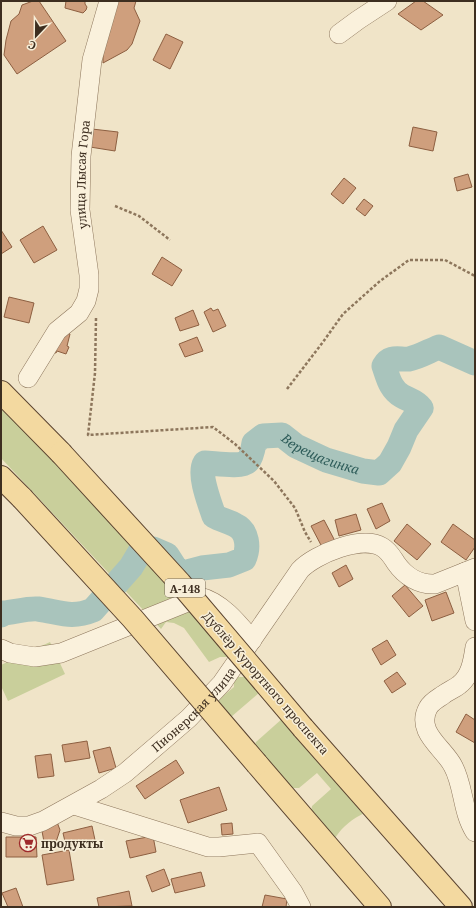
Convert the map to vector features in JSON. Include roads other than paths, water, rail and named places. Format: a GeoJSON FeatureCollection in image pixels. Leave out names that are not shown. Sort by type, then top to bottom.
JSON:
{"type":"FeatureCollection","features":[{"type":"Feature","properties":{"kind":"main road","name":"Дублёр Курортного проспекта"},"geometry":{"type":"LineString","coordinates":[[1,392],[61,453],[180,583],[303,728],[461,907]]}},
{"type":"Feature","properties":{"kind":"main road"},"geometry":{"type":"LineString","coordinates":[[1,476],[133,619],[380,907]]}},
{"type":"Feature","properties":{"kind":"street","name":"улица Лысая Гора"},"geometry":{"type":"LineString","coordinates":[[28,378],[57,331],[79,314],[86,300],[89,289],[89,275],[80,210],[81,156],[91,67],[109,1]]}},
{"type":"Feature","properties":{"kind":"street"},"geometry":{"type":"LineString","coordinates":[[339,34],[387,1]]}},
{"type":"Feature","properties":{"kind":"street","name":"Пионерская улица"},"geometry":{"type":"LineString","coordinates":[[1,822],[16,826],[29,826],[43,821],[74,805],[125,773],[189,718],[222,683],[300,570],[306,563],[318,556],[338,548],[367,543],[382,547],[390,553],[397,565],[408,576],[424,583],[435,584],[470,570]]}},
{"type":"Feature","properties":{"kind":"street"},"geometry":{"type":"LineString","coordinates":[[470,570],[475,621]]}},
{"type":"Feature","properties":{"kind":"street"},"geometry":{"type":"LineString","coordinates":[[1,649],[10,653],[35,656],[61,653],[200,597],[211,600],[240,624],[252,640]]}},
{"type":"Feature","properties":{"kind":"street"},"geometry":{"type":"LineString","coordinates":[[475,647],[472,664],[466,678],[459,685],[432,702],[425,715],[424,722],[426,729],[434,742],[454,766],[459,779],[468,817],[475,832]]}},
{"type":"Feature","properties":{"kind":"street"},"geometry":{"type":"LineString","coordinates":[[74,805],[208,847],[219,848],[258,843],[293,892],[301,907]]}},
{"type":"Feature","properties":{"kind":"waterway","name":"Верещагинка"},"geometry":{"type":"LineString","coordinates":[[1,615],[4,613],[30,609],[72,614],[85,613],[93,610],[131,567],[140,552],[146,549],[153,549],[167,555],[176,569],[183,573],[202,568],[229,565],[244,559],[247,545],[243,531],[235,525],[214,516],[204,481],[203,468],[205,463],[235,465],[245,463],[250,457],[254,443],[263,436],[282,435],[296,446],[326,460],[363,471],[379,473],[390,463],[406,430],[421,408],[395,390],[390,382],[384,366],[386,363],[392,359],[413,358],[439,347],[475,363]]}},
{"type":"Feature","properties":{"kind":"place","name":"продукты"},"geometry":{"type":"Point","coordinates":[28,843]}}]}
